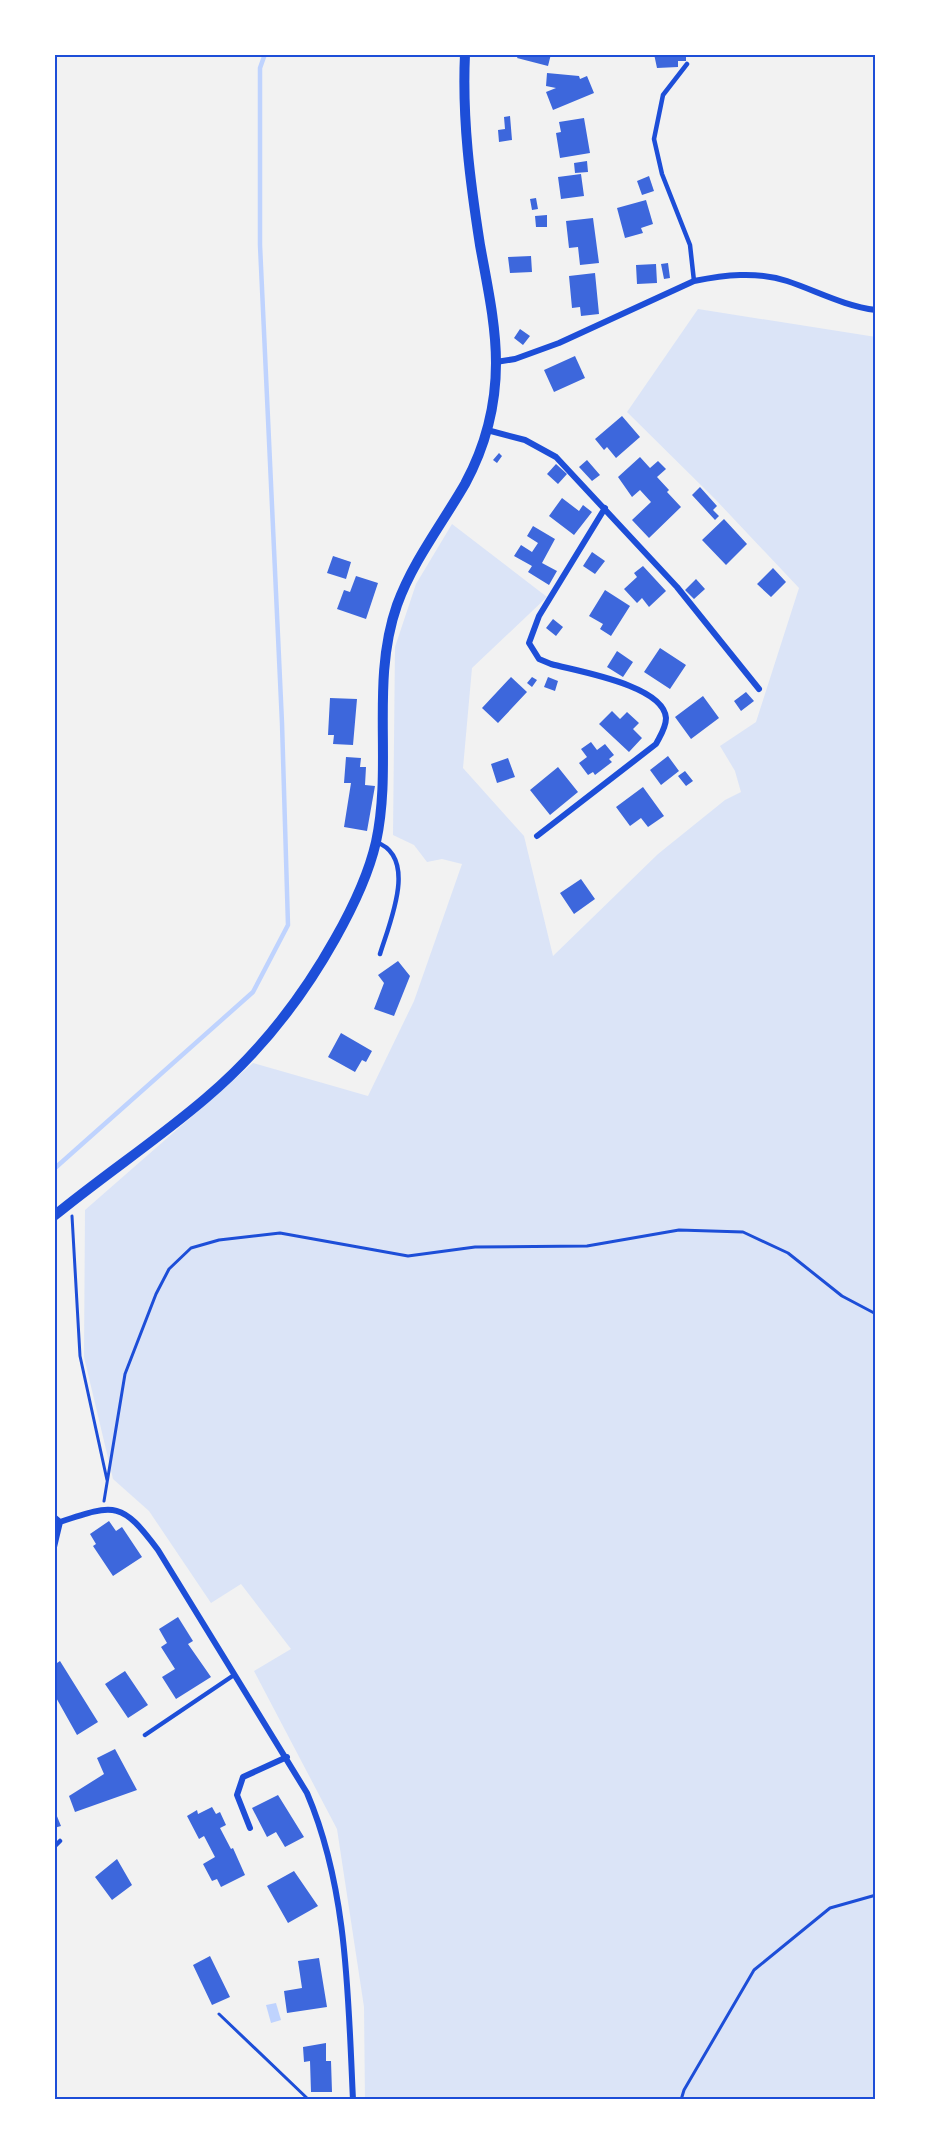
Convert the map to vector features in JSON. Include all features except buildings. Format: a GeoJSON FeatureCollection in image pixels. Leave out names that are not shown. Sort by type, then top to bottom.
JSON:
{"type":"FeatureCollection","features":[{"type":"Feature","properties":{"kind":"street"},"geometry":{"type":"LineString","coordinates":[[54,1216],[207,1097],[248,1059],[304,989],[327,953],[363,882],[376,842],[382,770],[382,690],[392,622],[405,587],[465,483],[487,430],[496,362],[492,316],[468,165],[464,122],[465,54]]}},
{"type":"Feature","properties":{"kind":"street"},"geometry":{"type":"LineString","coordinates":[[496,362],[516,359],[559,343],[694,281],[737,275],[760,275],[786,280],[844,303],[876,310]]}},
{"type":"Feature","properties":{"kind":"street"},"geometry":{"type":"LineString","coordinates":[[487,430],[540,446],[556,457],[677,587],[759,689]]}},
{"type":"Feature","properties":{"kind":"street"},"geometry":{"type":"LineString","coordinates":[[537,836],[656,744],[664,729],[666,716],[661,706],[637,687],[538,659],[529,643],[538,616],[605,508]]}},
{"type":"Feature","properties":{"kind":"street"},"geometry":{"type":"LineString","coordinates":[[60,1522],[103,1509],[118,1509],[129,1515],[142,1528],[287,1757],[307,1793],[322,1828],[334,1876],[341,1924],[353,2100]]}},
{"type":"Feature","properties":{"kind":"street"},"geometry":{"type":"LineString","coordinates":[[54,1517],[60,1522]]}},
{"type":"Feature","properties":{"kind":"street"},"geometry":{"type":"LineString","coordinates":[[54,1547],[60,1522]]}},
{"type":"Feature","properties":{"kind":"street"},"geometry":{"type":"LineString","coordinates":[[250,1828],[237,1795],[243,1777],[287,1757]]}},
{"type":"Feature","properties":{"kind":"lane"},"geometry":{"type":"LineString","coordinates":[[687,64],[663,95],[654,139],[662,174],[690,245],[694,281]]}},
{"type":"Feature","properties":{"kind":"lane"},"geometry":{"type":"LineString","coordinates":[[376,842],[390,850],[399,871],[398,893],[380,954]]}},
{"type":"Feature","properties":{"kind":"lane"},"geometry":{"type":"LineString","coordinates":[[145,1735],[234,1675]]}},
{"type":"Feature","properties":{"kind":"lane"},"geometry":{"type":"LineString","coordinates":[[54,1847],[60,1841]]}},
{"type":"Feature","properties":{"kind":"path"},"geometry":{"type":"LineString","coordinates":[[72,1202],[80,1356],[107,1481]]}},
{"type":"Feature","properties":{"kind":"path"},"geometry":{"type":"LineString","coordinates":[[103,1509],[125,1374],[156,1294],[169,1269],[191,1248],[219,1240],[280,1233],[408,1256],[475,1248],[587,1246],[678,1230],[743,1232],[789,1253],[842,1296],[876,1314]]}},
{"type":"Feature","properties":{"kind":"path"},"geometry":{"type":"LineString","coordinates":[[681,2100],[684,2090],[754,1970],[830,1908],[876,1895]]}},
{"type":"Feature","properties":{"kind":"path"},"geometry":{"type":"LineString","coordinates":[[219,2014],[309,2100]]}},
{"type":"Feature","properties":{"kind":"shaded area"},"geometry":{"type":"Polygon","coordinates":[[[698,309],[876,337],[876,2100],[365,2100],[364,2007],[337,1829],[254,1671],[291,1649],[241,1584],[211,1603],[149,1511],[113,1479],[84,1357],[85,1210],[253,1063],[368,1096],[414,1001],[462,864],[442,859],[427,862],[414,845],[393,835],[395,647],[416,584],[452,524],[547,597],[472,668],[463,768],[524,836],[553,956],[658,854],[725,800],[741,792],[735,771],[720,746],[756,722],[799,588],[715,499],[627,412],[698,309]]]}},
{"type":"Feature","properties":{"kind":"water"},"geometry":{"type":"Polygon","coordinates":[[[276,2003],[281,2020],[271,2023],[266,2005],[276,2003]]]}},
{"type":"Feature","properties":{"kind":"waterway"},"geometry":{"type":"LineString","coordinates":[[54,1169],[253,992],[288,925],[282,723],[260,245],[260,68],[265,54]]}}]}
